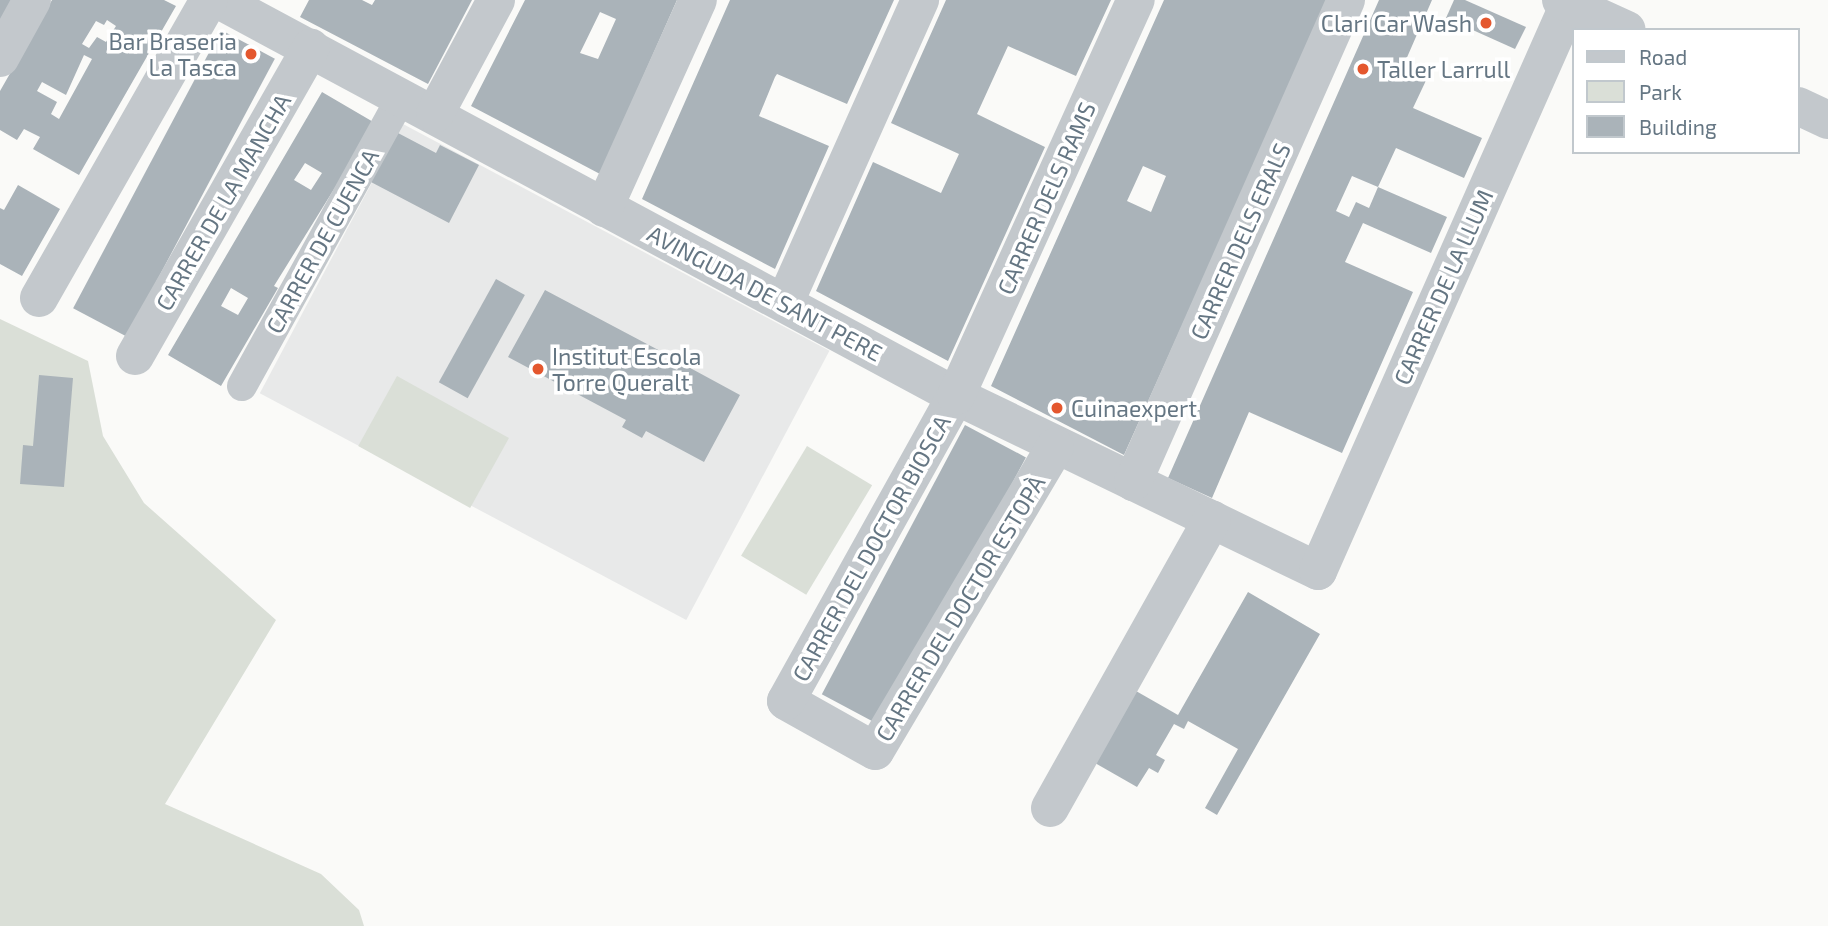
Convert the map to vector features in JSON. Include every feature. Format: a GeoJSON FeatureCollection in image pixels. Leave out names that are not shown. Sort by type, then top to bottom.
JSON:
{"type":"FeatureCollection","features":[{"type":"Feature","properties":{"kind":"street"},"geometry":{"type":"LineString","coordinates":[[0,58],[32,0]]}},
{"type":"Feature","properties":{"kind":"street"},"geometry":{"type":"LineString","coordinates":[[39,298],[209,0]]}},
{"type":"Feature","properties":{"kind":"street","name":"AVINGUDA DE SANT PERE"},"geometry":{"type":"LineString","coordinates":[[219,0],[271,12],[311,48],[956,396],[1055,447],[1318,571]]}},
{"type":"Feature","properties":{"kind":"street"},"geometry":{"type":"LineString","coordinates":[[435,114],[496,0]]}},
{"type":"Feature","properties":{"kind":"street"},"geometry":{"type":"LineString","coordinates":[[604,208],[698,0]]}},
{"type":"Feature","properties":{"kind":"street"},"geometry":{"type":"LineString","coordinates":[[785,302],[920,0]]}},
{"type":"Feature","properties":{"kind":"street","name":"CARRER DELS RAMS"},"geometry":{"type":"LineString","coordinates":[[956,396],[1136,0]]}},
{"type":"Feature","properties":{"kind":"street","name":"CARRER DELS ERALS"},"geometry":{"type":"LineString","coordinates":[[1133,482],[1346,0]]}},
{"type":"Feature","properties":{"kind":"street"},"geometry":{"type":"LineString","coordinates":[[1565,2],[1623,28]]}},
{"type":"Feature","properties":{"kind":"street","name":"CARRER DE LA LLUM"},"geometry":{"type":"LineString","coordinates":[[1318,571],[1565,2]]}},
{"type":"Feature","properties":{"kind":"street","name":"CARRER DE LA MANCHA"},"geometry":{"type":"LineString","coordinates":[[135,356],[311,48]]}},
{"type":"Feature","properties":{"kind":"street","name":"CARRER DE CUENCA"},"geometry":{"type":"LineString","coordinates":[[242,386],[402,96]]}},
{"type":"Feature","properties":{"kind":"street"},"geometry":{"type":"LineString","coordinates":[[1800,107],[1828,120]]}},
{"type":"Feature","properties":{"kind":"street","name":"CARRER DEL DOCTOR BIOSCA"},"geometry":{"type":"LineString","coordinates":[[786,701],[956,396]]}},
{"type":"Feature","properties":{"kind":"street","name":"CARRER DEL DOCTOR ESTOPÀ"},"geometry":{"type":"LineString","coordinates":[[786,701],[875,751],[1055,447]]}},
{"type":"Feature","properties":{"kind":"street"},"geometry":{"type":"LineString","coordinates":[[1051,808],[1212,519]]}},
{"type":"Feature","properties":{"kind":"shaded area","name":"Institut Escola Torre Queralt"},"geometry":{"type":"Polygon","coordinates":[[[403,124],[829,351],[686,620],[260,393],[403,124]]]}},
{"type":"Feature","properties":{"kind":"green space"},"geometry":{"type":"Polygon","coordinates":[[[0,319],[88,361],[103,436],[144,503],[276,620],[165,804],[321,874],[359,910],[364,926],[0,926],[0,319]]]}},
{"type":"Feature","properties":{"kind":"green space"},"geometry":{"type":"Polygon","coordinates":[[[397,376],[509,438],[470,508],[358,446],[397,376]]]}},
{"type":"Feature","properties":{"kind":"green space"},"geometry":{"type":"Polygon","coordinates":[[[807,446],[872,485],[806,595],[741,556],[807,446]]]}},
{"type":"Feature","properties":{"kind":"building"},"geometry":{"type":"Polygon","coordinates":[[[0,0],[20,0],[0,35],[0,0]]]}},
{"type":"Feature","properties":{"kind":"building"},"geometry":{"type":"Polygon","coordinates":[[[52,0],[164,0],[176,6],[79,175],[33,149],[40,137],[24,129],[17,140],[0,130],[0,91],[52,0]],[[107,20],[104,25],[96,21],[82,44],[89,48],[97,37],[106,42],[116,26],[107,20]],[[84,55],[66,95],[42,82],[37,91],[57,102],[51,114],[59,119],[92,59],[84,55]]]}},
{"type":"Feature","properties":{"kind":"building"},"geometry":{"type":"Polygon","coordinates":[[[309,0],[362,0],[372,5],[375,0],[472,0],[428,84],[300,17],[309,0]]]}},
{"type":"Feature","properties":{"kind":"building"},"geometry":{"type":"Polygon","coordinates":[[[525,0],[677,0],[600,174],[471,106],[525,0]],[[600,12],[580,53],[598,59],[616,19],[600,12]]]}},
{"type":"Feature","properties":{"kind":"building"},"geometry":{"type":"Polygon","coordinates":[[[730,0],[894,0],[847,104],[777,74],[775,77],[759,116],[829,146],[775,269],[642,199],[730,0]]]}},
{"type":"Feature","properties":{"kind":"building"},"geometry":{"type":"Polygon","coordinates":[[[946,0],[1111,0],[1076,76],[1008,46],[977,114],[1045,147],[948,361],[816,291],[873,162],[941,193],[959,154],[891,123],[946,0]]]}},
{"type":"Feature","properties":{"kind":"building"},"geometry":{"type":"Polygon","coordinates":[[[1164,0],[1328,0],[1124,455],[991,386],[1164,0]],[[1143,166],[1127,201],[1151,212],[1166,176],[1143,166]]]}},
{"type":"Feature","properties":{"kind":"building"},"geometry":{"type":"Polygon","coordinates":[[[1379,0],[1432,0],[1405,62],[1430,72],[1413,108],[1482,138],[1464,178],[1396,148],[1378,187],[1447,217],[1431,253],[1363,223],[1345,262],[1413,292],[1342,453],[1249,412],[1212,498],[1168,478],[1379,0]],[[1352,176],[1336,211],[1349,217],[1356,202],[1369,208],[1378,187],[1352,176]]]}},
{"type":"Feature","properties":{"kind":"building","name":"Clari Car Wash"},"geometry":{"type":"Polygon","coordinates":[[[1454,0],[1465,0],[1526,27],[1515,49],[1446,18],[1454,0]]]}},
{"type":"Feature","properties":{"kind":"building"},"geometry":{"type":"Polygon","coordinates":[[[221,30],[275,59],[127,337],[73,308],[221,30]]]}},
{"type":"Feature","properties":{"kind":"building"},"geometry":{"type":"Polygon","coordinates":[[[322,92],[375,123],[274,286],[278,288],[221,386],[168,355],[322,92]],[[305,163],[294,180],[311,190],[322,173],[305,163]],[[231,288],[221,306],[238,315],[248,298],[231,288]]]}},
{"type":"Feature","properties":{"kind":"building"},"geometry":{"type":"Polygon","coordinates":[[[398,133],[436,153],[440,145],[479,165],[449,223],[369,181],[398,133]]]}},
{"type":"Feature","properties":{"kind":"building"},"geometry":{"type":"Polygon","coordinates":[[[18,185],[60,209],[22,276],[0,264],[0,208],[4,210],[18,185]]]}},
{"type":"Feature","properties":{"kind":"building"},"geometry":{"type":"Polygon","coordinates":[[[496,279],[525,295],[468,398],[439,382],[496,279]]]}},
{"type":"Feature","properties":{"kind":"building"},"geometry":{"type":"Polygon","coordinates":[[[545,290],[664,353],[659,361],[677,370],[681,363],[740,395],[704,462],[646,431],[642,438],[622,427],[626,420],[508,357],[545,290]]]}},
{"type":"Feature","properties":{"kind":"building"},"geometry":{"type":"Polygon","coordinates":[[[39,375],[73,378],[64,487],[20,484],[23,445],[33,446],[39,375]]]}},
{"type":"Feature","properties":{"kind":"building"},"geometry":{"type":"Polygon","coordinates":[[[965,425],[1026,457],[883,727],[822,694],[965,425]]]}},
{"type":"Feature","properties":{"kind":"building"},"geometry":{"type":"Polygon","coordinates":[[[1248,592],[1320,634],[1217,815],[1205,808],[1238,749],[1188,721],[1184,729],[1174,724],[1156,755],[1165,760],[1158,773],[1149,768],[1137,787],[1095,763],[1136,691],[1178,715],[1248,592]]]}},
{"type":"Feature","properties":{"kind":"place","name":"Clari Car Wash"},"geometry":{"type":"Point","coordinates":[1486,23]}},
{"type":"Feature","properties":{"kind":"place","name":"Bar Braseria La Tasca"},"geometry":{"type":"Point","coordinates":[251,54]}},
{"type":"Feature","properties":{"kind":"place","name":"Taller Larrull"},"geometry":{"type":"Point","coordinates":[1363,69]}},
{"type":"Feature","properties":{"kind":"place","name":"Institut Escola Torre Queralt"},"geometry":{"type":"Point","coordinates":[538,369]}},
{"type":"Feature","properties":{"kind":"place","name":"Cuinaexpert"},"geometry":{"type":"Point","coordinates":[1057,408]}}]}
